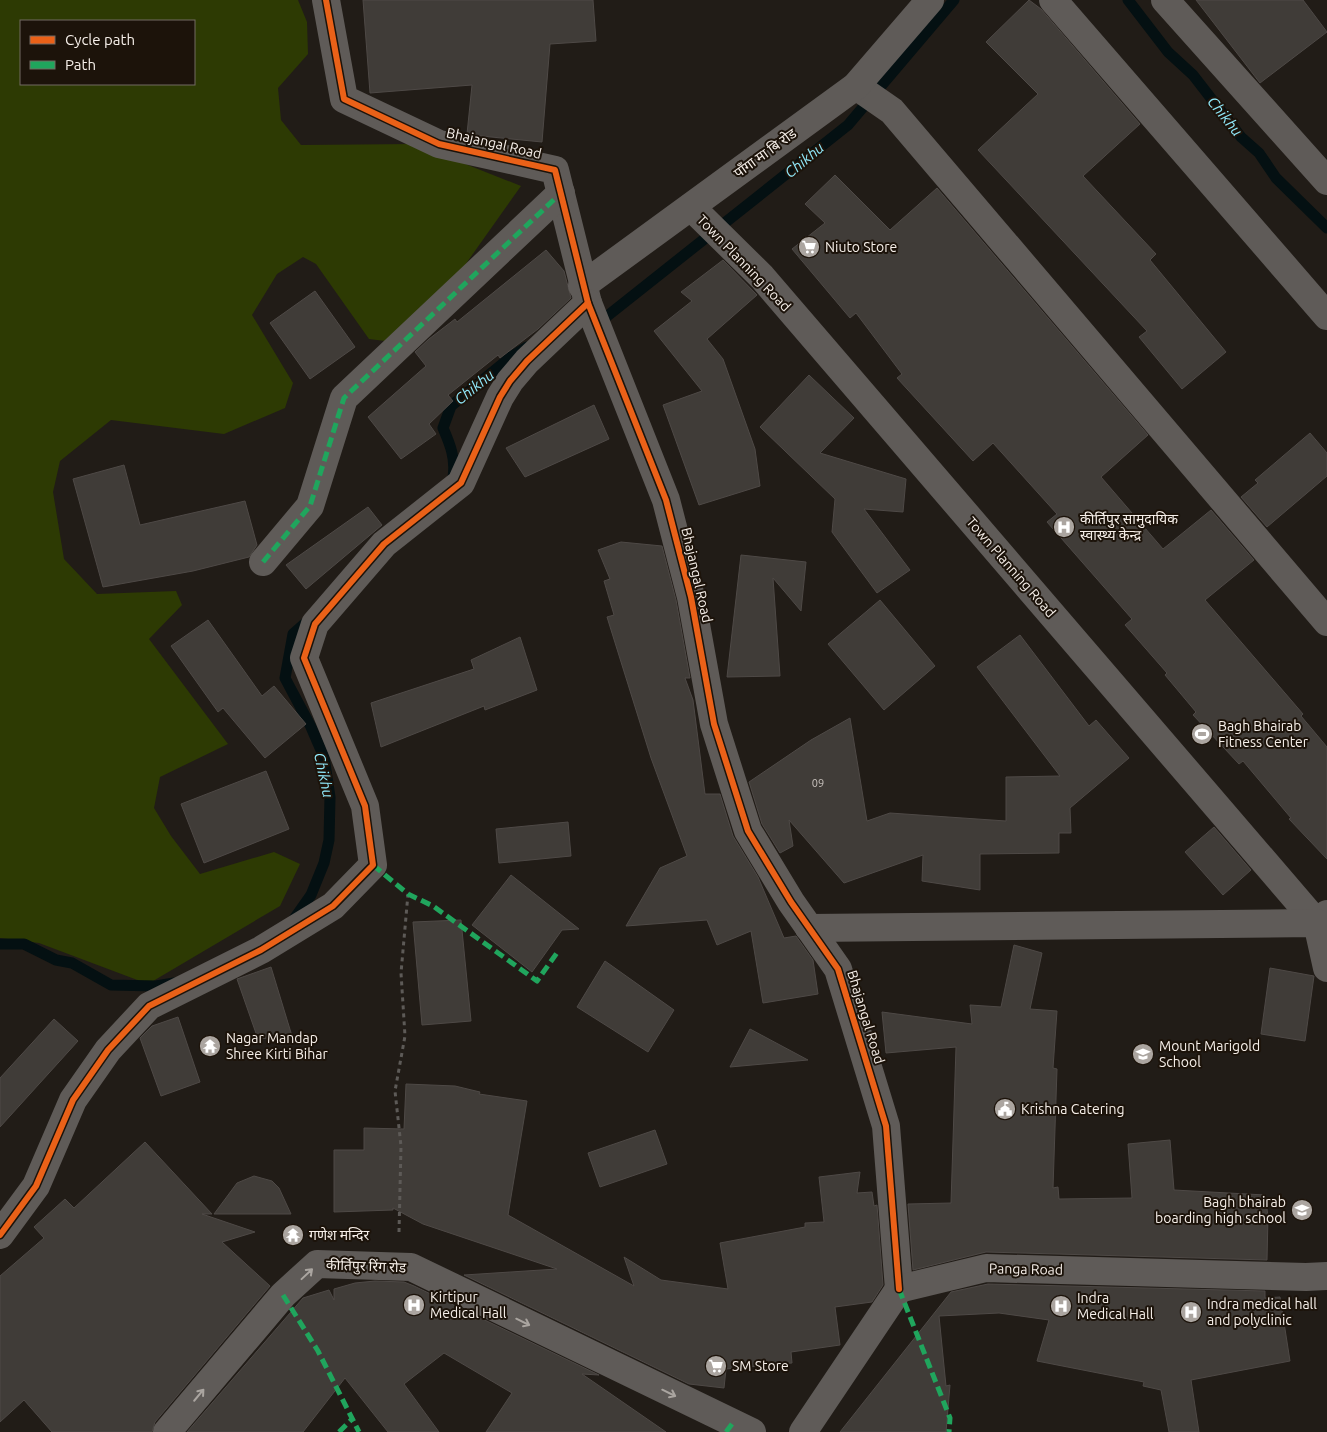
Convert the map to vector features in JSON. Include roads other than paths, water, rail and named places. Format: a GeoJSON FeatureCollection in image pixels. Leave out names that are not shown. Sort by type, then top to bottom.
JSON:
{"type":"FeatureCollection","features":[{"type":"Feature","properties":{"kind":"street","name":"Bhajangal Road"},"geometry":{"type":"LineString","coordinates":[[326,0],[344,99],[439,144],[555,170],[585,294],[666,500],[692,597],[714,724],[748,831],[809,928],[838,969],[886,1126],[899,1289]]}},
{"type":"Feature","properties":{"kind":"street","name":"पाँगा मा बि रोड"},"geometry":{"type":"LineString","coordinates":[[0,1235],[36,1186],[73,1100],[108,1050],[149,1006],[261,950],[334,906],[373,865],[365,806],[304,658],[315,624],[384,544],[462,483],[500,397],[510,381],[585,294],[691,207],[856,86],[930,0]]}},
{"type":"Feature","properties":{"kind":"street"},"geometry":{"type":"LineString","coordinates":[[1053,0],[1327,316]]}},
{"type":"Feature","properties":{"kind":"street"},"geometry":{"type":"LineString","coordinates":[[1165,0],[1327,181]]}},
{"type":"Feature","properties":{"kind":"street"},"geometry":{"type":"LineString","coordinates":[[856,86],[892,111],[1327,622]]}},
{"type":"Feature","properties":{"kind":"street"},"geometry":{"type":"LineString","coordinates":[[263,562],[310,506],[344,398],[560,193]]}},
{"type":"Feature","properties":{"kind":"street","name":"Town Planning Road"},"geometry":{"type":"LineString","coordinates":[[691,207],[762,277],[1322,918]]}},
{"type":"Feature","properties":{"kind":"street"},"geometry":{"type":"LineString","coordinates":[[809,928],[1322,918],[1327,968]]}},
{"type":"Feature","properties":{"kind":"street","name":"कीर्तिपुर रिंग रोड"},"geometry":{"type":"LineString","coordinates":[[168,1432],[284,1295],[317,1264],[411,1267],[752,1432]]}},
{"type":"Feature","properties":{"kind":"street","name":"Panga Road"},"geometry":{"type":"LineString","coordinates":[[899,1289],[986,1268],[1327,1276]]}},
{"type":"Feature","properties":{"kind":"street"},"geometry":{"type":"LineString","coordinates":[[803,1432],[899,1289]]}},
{"type":"Feature","properties":{"kind":"waterway","name":"Chikhu"},"geometry":{"type":"LineString","coordinates":[[595,322],[601,321],[848,125],[954,0]]}},
{"type":"Feature","properties":{"kind":"waterway","name":"Chikhu"},"geometry":{"type":"LineString","coordinates":[[1128,0],[1168,52],[1193,75],[1241,137],[1259,153],[1276,178],[1327,228]]}},
{"type":"Feature","properties":{"kind":"waterway","name":"Chikhu"},"geometry":{"type":"LineString","coordinates":[[453,477],[453,458],[443,428],[451,406],[511,357],[527,347]]}},
{"type":"Feature","properties":{"kind":"waterway","name":"Chikhu"},"geometry":{"type":"LineString","coordinates":[[292,922],[311,895],[324,863],[329,840],[330,797],[324,757],[311,727],[285,678],[293,634],[309,620]]}},
{"type":"Feature","properties":{"kind":"waterway","name":"Chikhu"},"geometry":{"type":"LineString","coordinates":[[0,944],[24,944],[56,960],[72,963],[111,985],[156,986],[174,983]]}},
{"type":"Feature","properties":{"kind":"place","name":"Niuto Store"},"geometry":{"type":"Point","coordinates":[809,247]}},
{"type":"Feature","properties":{"kind":"place","name":"कीर्तिपुर सामुदायिक स्वास्थ्य केन्द्र"},"geometry":{"type":"Point","coordinates":[1064,527]}},
{"type":"Feature","properties":{"kind":"place","name":"Bagh Bhairab Fitness Center"},"geometry":{"type":"Point","coordinates":[1202,734]}},
{"type":"Feature","properties":{"kind":"place","name":"Nagar Mandap Shree Kirti Bihar"},"geometry":{"type":"Point","coordinates":[210,1046]}},
{"type":"Feature","properties":{"kind":"place","name":"Mount Marigold School"},"geometry":{"type":"Point","coordinates":[1143,1054]}},
{"type":"Feature","properties":{"kind":"place","name":"Krishna Catering"},"geometry":{"type":"Point","coordinates":[1005,1109]}},
{"type":"Feature","properties":{"kind":"place","name":"Bagh bhairab boarding high school"},"geometry":{"type":"Point","coordinates":[1302,1210]}},
{"type":"Feature","properties":{"kind":"place","name":"गणेश मन्दिर"},"geometry":{"type":"Point","coordinates":[293,1235]}},
{"type":"Feature","properties":{"kind":"place","name":"Kirtipur Medical Hall"},"geometry":{"type":"Point","coordinates":[414,1305]}},
{"type":"Feature","properties":{"kind":"place","name":"Indra Medical Hall"},"geometry":{"type":"Point","coordinates":[1061,1306]}},
{"type":"Feature","properties":{"kind":"place","name":"Indra medical hall and polyclinic"},"geometry":{"type":"Point","coordinates":[1191,1312]}},
{"type":"Feature","properties":{"kind":"place","name":"SM Store"},"geometry":{"type":"Point","coordinates":[716,1366]}}]}
